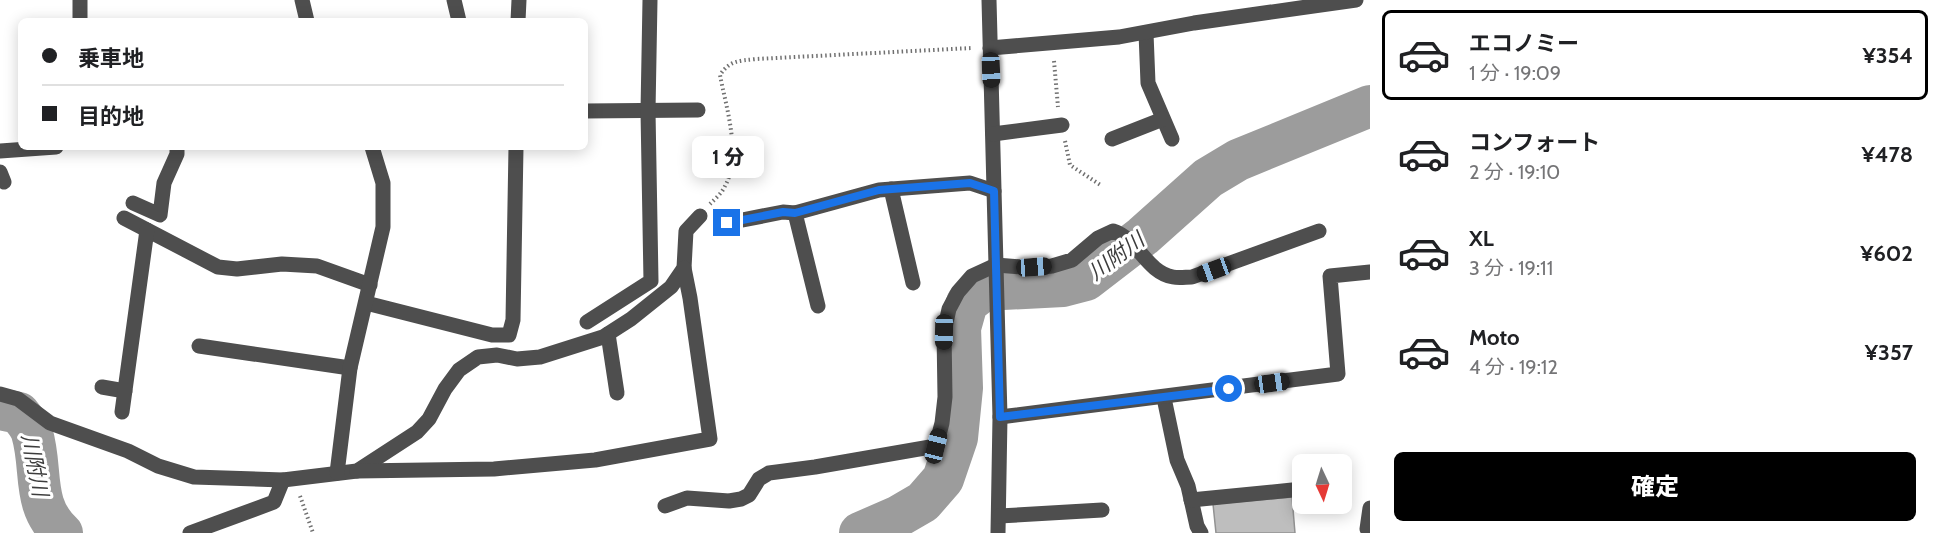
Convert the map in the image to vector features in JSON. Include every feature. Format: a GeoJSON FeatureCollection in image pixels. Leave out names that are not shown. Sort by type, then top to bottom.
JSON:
{"type":"FeatureCollection","features":[{"type":"Feature","properties":{"kind":"street"},"geometry":{"type":"LineString","coordinates":[[80,0],[80,18]]}},
{"type":"Feature","properties":{"kind":"street"},"geometry":{"type":"LineString","coordinates":[[302,0],[306,18]]}},
{"type":"Feature","properties":{"kind":"street"},"geometry":{"type":"LineString","coordinates":[[454,0],[458,18]]}},
{"type":"Feature","properties":{"kind":"street"},"geometry":{"type":"LineString","coordinates":[[518,18],[519,0]]}},
{"type":"Feature","properties":{"kind":"street"},"geometry":{"type":"LineString","coordinates":[[587,322],[651,281],[648,111],[650,0]]}},
{"type":"Feature","properties":{"kind":"street"},"geometry":{"type":"LineString","coordinates":[[989,0],[1000,417],[998,533]]}},
{"type":"Feature","properties":{"kind":"street"},"geometry":{"type":"LineString","coordinates":[[990,48],[1119,38],[1279,5],[1356,0]]}},
{"type":"Feature","properties":{"kind":"street"},"geometry":{"type":"LineString","coordinates":[[1146,33],[1148,83],[1172,139]]}},
{"type":"Feature","properties":{"kind":"street"},"geometry":{"type":"LineString","coordinates":[[588,111],[698,110]]}},
{"type":"Feature","properties":{"kind":"street"},"geometry":{"type":"LineString","coordinates":[[1112,139],[1163,118]]}},
{"type":"Feature","properties":{"kind":"street"},"geometry":{"type":"LineString","coordinates":[[993,134],[1062,125]]}},
{"type":"Feature","properties":{"kind":"street"},"geometry":{"type":"LineString","coordinates":[[0,151],[18,150]]}},
{"type":"Feature","properties":{"kind":"street"},"geometry":{"type":"LineString","coordinates":[[133,203],[160,215],[165,183],[177,150]]}},
{"type":"Feature","properties":{"kind":"street"},"geometry":{"type":"LineString","coordinates":[[337,473],[350,368],[383,227],[383,183],[373,150]]}},
{"type":"Feature","properties":{"kind":"street"},"geometry":{"type":"LineString","coordinates":[[366,303],[492,335],[509,335],[513,320],[516,150]]}},
{"type":"Feature","properties":{"kind":"street"},"geometry":{"type":"LineString","coordinates":[[727,223],[783,212],[795,213],[879,190],[970,183],[994,191]]}},
{"type":"Feature","properties":{"kind":"street"},"geometry":{"type":"LineString","coordinates":[[891,189],[913,283]]}},
{"type":"Feature","properties":{"kind":"street"},"geometry":{"type":"LineString","coordinates":[[795,213],[818,306]]}},
{"type":"Feature","properties":{"kind":"street"},"geometry":{"type":"LineString","coordinates":[[0,394],[18,399],[50,423],[128,451],[158,466],[194,477],[288,479],[357,471],[494,469],[583,461],[710,439],[684,268],[686,231],[700,216]]}},
{"type":"Feature","properties":{"kind":"street"},"geometry":{"type":"LineString","coordinates":[[124,218],[218,267],[237,269],[282,264],[317,266],[370,285]]}},
{"type":"Feature","properties":{"kind":"street"},"geometry":{"type":"LineString","coordinates":[[122,411],[147,230]]}},
{"type":"Feature","properties":{"kind":"street"},"geometry":{"type":"LineString","coordinates":[[665,506],[687,498],[729,501],[741,499],[749,495],[759,479],[769,473],[815,468],[936,446],[945,397],[944,332],[949,309],[958,292],[972,276],[996,265],[1052,266],[1072,260],[1098,238],[1113,231],[1123,234],[1156,270],[1172,277],[1192,278],[1319,231]]}},
{"type":"Feature","properties":{"kind":"street"},"geometry":{"type":"LineString","coordinates":[[357,471],[417,432],[429,419],[445,389],[459,370],[478,357],[497,356],[517,359],[540,357],[608,334],[671,287],[684,268]]}},
{"type":"Feature","properties":{"kind":"street"},"geometry":{"type":"LineString","coordinates":[[1000,417],[1164,398],[1338,374],[1330,276],[1370,272]]}},
{"type":"Feature","properties":{"kind":"street"},"geometry":{"type":"LineString","coordinates":[[608,334],[617,393]]}},
{"type":"Feature","properties":{"kind":"street"},"geometry":{"type":"LineString","coordinates":[[199,346],[350,368]]}},
{"type":"Feature","properties":{"kind":"street"},"geometry":{"type":"LineString","coordinates":[[102,387],[125,391]]}},
{"type":"Feature","properties":{"kind":"street"},"geometry":{"type":"LineString","coordinates":[[1164,398],[1177,460],[1201,533]]}},
{"type":"Feature","properties":{"kind":"street"},"geometry":{"type":"LineString","coordinates":[[190,533],[274,502],[288,479]]}},
{"type":"Feature","properties":{"kind":"street"},"geometry":{"type":"LineString","coordinates":[[1191,500],[1292,490]]}},
{"type":"Feature","properties":{"kind":"street"},"geometry":{"type":"LineString","coordinates":[[1367,530],[1370,508]]}},
{"type":"Feature","properties":{"kind":"street"},"geometry":{"type":"LineString","coordinates":[[999,516],[1102,510]]}},
{"type":"Feature","properties":{"kind":"path"},"geometry":{"type":"LineString","coordinates":[[700,216],[725,186],[732,165],[731,135],[720,75],[726,66],[738,61],[756,59],[990,48]]}},
{"type":"Feature","properties":{"kind":"path"},"geometry":{"type":"LineString","coordinates":[[288,479],[313,533]]}},
{"type":"Feature","properties":{"kind":"building"},"geometry":{"type":"Polygon","coordinates":[[[1292,497],[1295,533],[1216,533],[1213,504],[1292,497]]]}},
{"type":"Feature","properties":{"kind":"waterway","name":"川附川"},"geometry":{"type":"LineString","coordinates":[[860,533],[899,516],[923,502],[943,479],[957,438],[962,388],[960,328],[967,303],[984,290],[1063,286],[1086,280],[1143,236],[1208,178],[1238,160],[1370,106]]}},
{"type":"Feature","properties":{"kind":"waterway","name":"川附川"},"geometry":{"type":"LineString","coordinates":[[0,409],[19,413],[30,428],[42,499],[52,522],[62,533]]}},
{"type":"Feature","properties":{"kind":"route"},"geometry":{"type":"LineString","coordinates":[[727,223],[783,212],[795,213],[879,190],[970,183],[994,191],[1000,417],[1229,389]]}}]}
